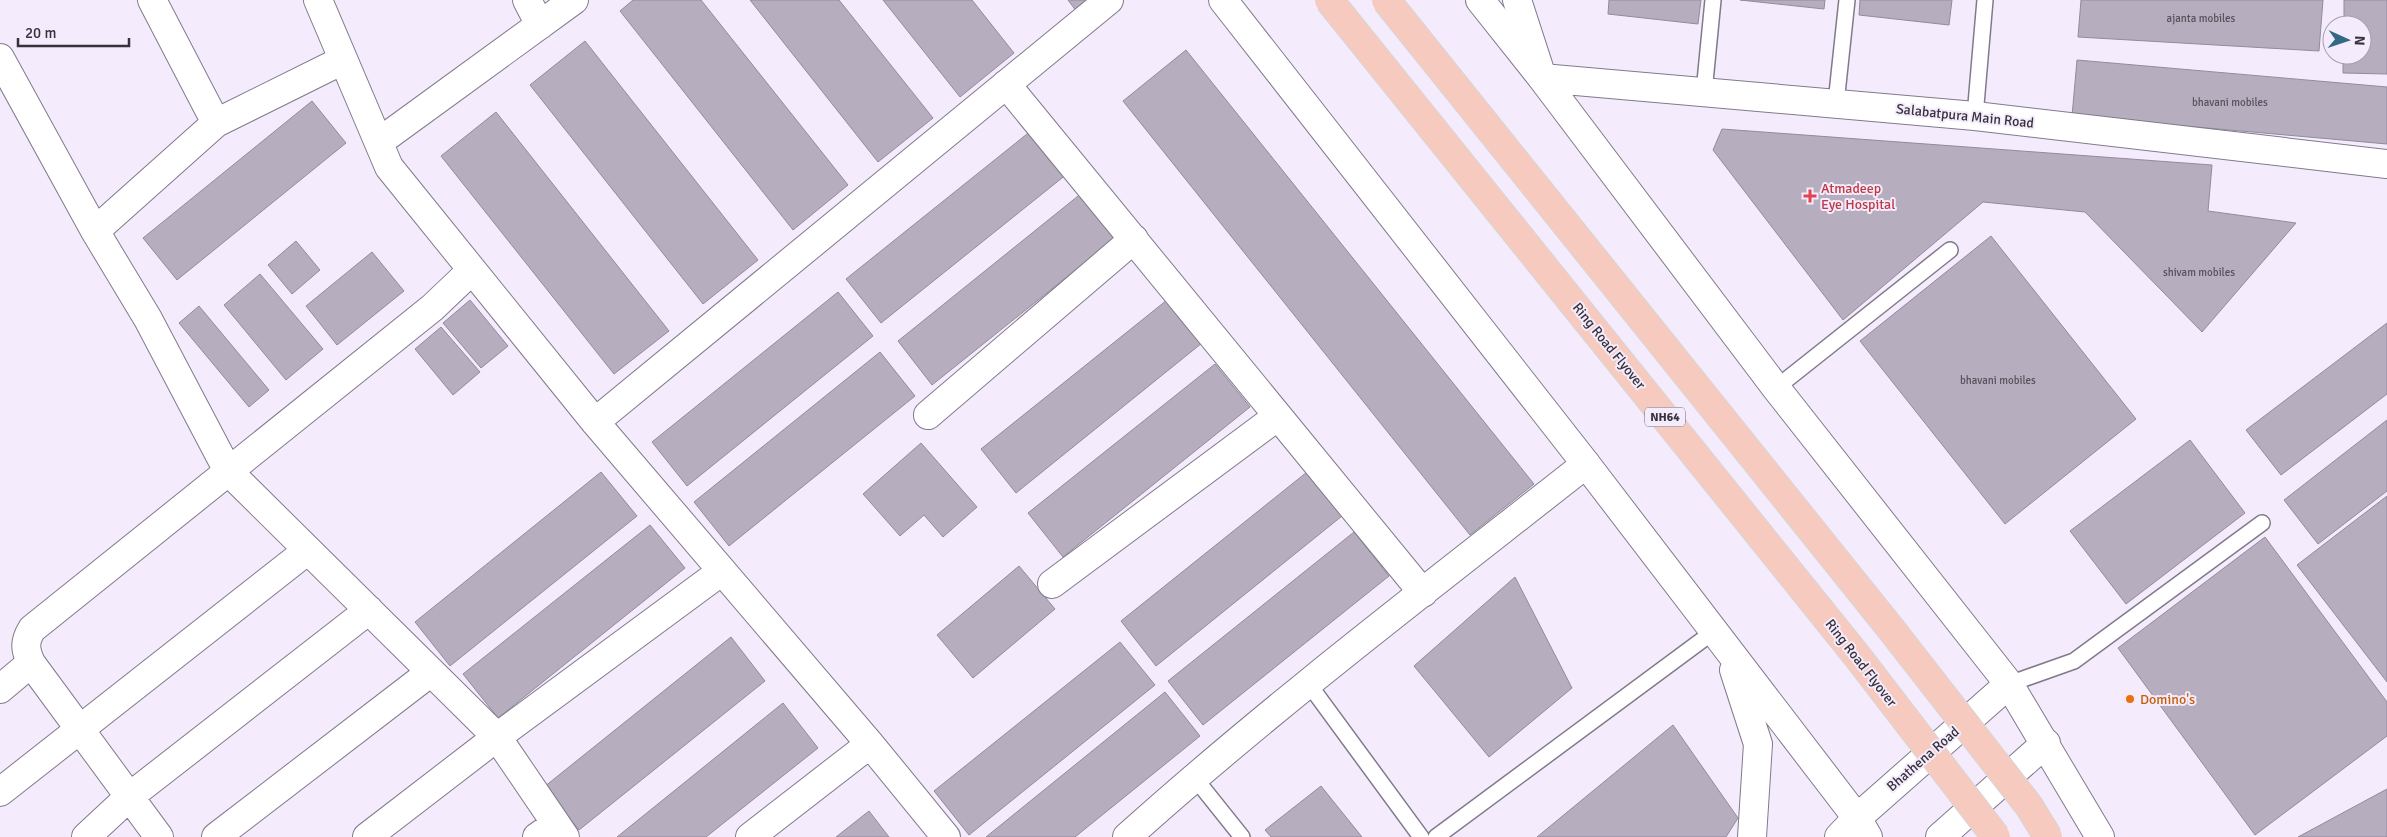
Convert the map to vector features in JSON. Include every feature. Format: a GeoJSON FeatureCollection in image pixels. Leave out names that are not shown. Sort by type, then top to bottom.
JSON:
{"type":"FeatureCollection","features":[{"type":"Feature","properties":{"kind":"highway","name":"Ring Road Flyover"},"geometry":{"type":"LineString","coordinates":[[1329,0],[1851,649],[1996,837]]}},
{"type":"Feature","properties":{"kind":"highway"},"geometry":{"type":"LineString","coordinates":[[1386,0],[1891,629],[2029,806],[2048,837]]}},
{"type":"Feature","properties":{"kind":"street"},"geometry":{"type":"LineString","coordinates":[[152,0],[216,123]]}},
{"type":"Feature","properties":{"kind":"street"},"geometry":{"type":"LineString","coordinates":[[318,0],[389,167],[595,422],[870,744],[946,837]]}},
{"type":"Feature","properties":{"kind":"street"},"geometry":{"type":"LineString","coordinates":[[527,0],[540,25]]}},
{"type":"Feature","properties":{"kind":"street"},"geometry":{"type":"LineString","coordinates":[[379,142],[574,0]]}},
{"type":"Feature","properties":{"kind":"street"},"geometry":{"type":"LineString","coordinates":[[595,422],[1109,0]]}},
{"type":"Feature","properties":{"kind":"street"},"geometry":{"type":"LineString","coordinates":[[1223,0],[1586,464],[1721,642],[1855,831]]}},
{"type":"Feature","properties":{"kind":"street"},"geometry":{"type":"LineString","coordinates":[[1480,0],[1542,78],[1776,388],[2009,684],[2046,743],[2100,837]]}},
{"type":"Feature","properties":{"kind":"street"},"geometry":{"type":"LineString","coordinates":[[1517,0],[1542,78]]}},
{"type":"Feature","properties":{"kind":"street"},"geometry":{"type":"LineString","coordinates":[[0,58],[95,231],[148,319],[228,471],[496,736],[553,833]]}},
{"type":"Feature","properties":{"kind":"street"},"geometry":{"type":"LineString","coordinates":[[95,231],[216,123],[343,60]]}},
{"type":"Feature","properties":{"kind":"street","name":"Salabatpura Main Road"},"geometry":{"type":"LineString","coordinates":[[1542,78],[1975,116],[2387,164]]}},
{"type":"Feature","properties":{"kind":"street"},"geometry":{"type":"LineString","coordinates":[[1006,84],[1423,592]]}},
{"type":"Feature","properties":{"kind":"street"},"geometry":{"type":"LineString","coordinates":[[928,415],[1134,239]]}},
{"type":"Feature","properties":{"kind":"street"},"geometry":{"type":"LineString","coordinates":[[159,837],[31,663],[25,648],[26,639],[32,629],[432,308],[472,270]]}},
{"type":"Feature","properties":{"kind":"street"},"geometry":{"type":"LineString","coordinates":[[1052,584],[1278,416]]}},
{"type":"Feature","properties":{"kind":"street"},"geometry":{"type":"LineString","coordinates":[[1127,837],[1194,777],[1308,683],[1586,464]]}},
{"type":"Feature","properties":{"kind":"street"},"geometry":{"type":"LineString","coordinates":[[0,792],[308,550]]}},
{"type":"Feature","properties":{"kind":"street"},"geometry":{"type":"LineString","coordinates":[[368,837],[496,736],[722,571]]}},
{"type":"Feature","properties":{"kind":"street"},"geometry":{"type":"LineString","coordinates":[[86,837],[129,797],[369,610]]}},
{"type":"Feature","properties":{"kind":"street"},"geometry":{"type":"LineString","coordinates":[[1721,642],[1758,744],[1752,837]]}},
{"type":"Feature","properties":{"kind":"street"},"geometry":{"type":"LineString","coordinates":[[0,689],[31,663]]}},
{"type":"Feature","properties":{"kind":"street"},"geometry":{"type":"LineString","coordinates":[[216,837],[431,672]]}},
{"type":"Feature","properties":{"kind":"street","name":"Bhathena Road"},"geometry":{"type":"LineString","coordinates":[[1855,831],[2009,684]]}},
{"type":"Feature","properties":{"kind":"street"},"geometry":{"type":"LineString","coordinates":[[1940,837],[2046,743]]}},
{"type":"Feature","properties":{"kind":"street"},"geometry":{"type":"LineString","coordinates":[[750,837],[870,744]]}},
{"type":"Feature","properties":{"kind":"lane"},"geometry":{"type":"LineString","coordinates":[[1704,92],[1713,0]]}},
{"type":"Feature","properties":{"kind":"lane"},"geometry":{"type":"LineString","coordinates":[[1836,103],[1847,0]]}},
{"type":"Feature","properties":{"kind":"lane"},"geometry":{"type":"LineString","coordinates":[[1975,116],[1985,0]]}},
{"type":"Feature","properties":{"kind":"lane"},"geometry":{"type":"LineString","coordinates":[[1776,388],[1950,250]]}},
{"type":"Feature","properties":{"kind":"lane"},"geometry":{"type":"LineString","coordinates":[[2009,684],[2074,661],[2262,523]]}},
{"type":"Feature","properties":{"kind":"lane"},"geometry":{"type":"LineString","coordinates":[[1436,837],[1721,642]]}},
{"type":"Feature","properties":{"kind":"lane"},"geometry":{"type":"LineString","coordinates":[[1308,683],[1421,837]]}},
{"type":"Feature","properties":{"kind":"lane"},"geometry":{"type":"LineString","coordinates":[[1194,777],[1242,837]]}},
{"type":"Feature","properties":{"kind":"building"},"geometry":{"type":"Polygon","coordinates":[[[633,0],[701,0],[848,185],[793,230],[620,11],[633,0]]]}},
{"type":"Feature","properties":{"kind":"building"},"geometry":{"type":"Polygon","coordinates":[[[750,0],[839,0],[933,118],[878,162],[750,0]]]}},
{"type":"Feature","properties":{"kind":"building"},"geometry":{"type":"Polygon","coordinates":[[[883,0],[972,0],[1014,53],[960,97],[883,0]]]}},
{"type":"Feature","properties":{"kind":"building"},"geometry":{"type":"Polygon","coordinates":[[[1068,0],[1100,0],[1080,16],[1068,0]]]}},
{"type":"Feature","properties":{"kind":"building"},"geometry":{"type":"Polygon","coordinates":[[[1609,0],[1701,0],[1698,24],[1608,14],[1609,0]]]}},
{"type":"Feature","properties":{"kind":"building"},"geometry":{"type":"Polygon","coordinates":[[[1740,0],[1825,0],[1824,9],[1740,0]]]}},
{"type":"Feature","properties":{"kind":"building"},"geometry":{"type":"Polygon","coordinates":[[[1860,0],[1952,0],[1949,25],[1859,15],[1860,0]]]}},
{"type":"Feature","properties":{"kind":"building"},"geometry":{"type":"Polygon","coordinates":[[[2081,0],[2323,0],[2319,51],[2078,37],[2081,0]]]}},
{"type":"Feature","properties":{"kind":"building"},"geometry":{"type":"Polygon","coordinates":[[[2344,0],[2387,0],[2387,74],[2343,73],[2343,65],[2372,65],[2372,15],[2344,15],[2344,0]]]}},
{"type":"Feature","properties":{"kind":"building"},"geometry":{"type":"Polygon","coordinates":[[[585,41],[758,260],[703,304],[530,85],[585,41]]]}},
{"type":"Feature","properties":{"kind":"building"},"geometry":{"type":"Polygon","coordinates":[[[1186,50],[1534,484],[1470,535],[1123,101],[1186,50]]]}},
{"type":"Feature","properties":{"kind":"building"},"geometry":{"type":"Polygon","coordinates":[[[2077,60],[2387,87],[2387,144],[2072,116],[2077,60]]]}},
{"type":"Feature","properties":{"kind":"building"},"geometry":{"type":"Polygon","coordinates":[[[312,101],[346,143],[177,280],[143,238],[312,101]]]}},
{"type":"Feature","properties":{"kind":"building"},"geometry":{"type":"Polygon","coordinates":[[[496,112],[669,331],[614,374],[441,156],[496,112]]]}},
{"type":"Feature","properties":{"kind":"building"},"geometry":{"type":"Polygon","coordinates":[[[1722,129],[2212,165],[2208,211],[2296,223],[2202,332],[2085,212],[1983,202],[1843,320],[1713,150],[1722,129]]]}},
{"type":"Feature","properties":{"kind":"building"},"geometry":{"type":"Polygon","coordinates":[[[1032,130],[1067,174],[881,323],[846,279],[1032,130]]]}},
{"type":"Feature","properties":{"kind":"building"},"geometry":{"type":"Polygon","coordinates":[[[1083,192],[1118,236],[932,385],[898,341],[1083,192]]]}},
{"type":"Feature","properties":{"kind":"building"},"geometry":{"type":"Polygon","coordinates":[[[1991,236],[2136,419],[2005,524],[1860,341],[1991,236]]]}},
{"type":"Feature","properties":{"kind":"building"},"geometry":{"type":"Polygon","coordinates":[[[296,241],[320,270],[292,294],[268,265],[296,241]]]}},
{"type":"Feature","properties":{"kind":"building"},"geometry":{"type":"Polygon","coordinates":[[[372,252],[404,291],[337,345],[306,306],[372,252]]]}},
{"type":"Feature","properties":{"kind":"building"},"geometry":{"type":"Polygon","coordinates":[[[260,274],[323,349],[286,380],[224,305],[260,274]]]}},
{"type":"Feature","properties":{"kind":"building"},"geometry":{"type":"Polygon","coordinates":[[[838,292],[873,336],[687,486],[652,442],[838,292]]]}},
{"type":"Feature","properties":{"kind":"building"},"geometry":{"type":"Polygon","coordinates":[[[470,300],[508,346],[481,368],[443,323],[470,300]]]}},
{"type":"Feature","properties":{"kind":"building"},"geometry":{"type":"Polygon","coordinates":[[[1167,300],[1202,343],[1016,493],[981,449],[1167,300]]]}},
{"type":"Feature","properties":{"kind":"building"},"geometry":{"type":"Polygon","coordinates":[[[199,306],[269,390],[249,407],[179,323],[199,306]]]}},
{"type":"Feature","properties":{"kind":"building"},"geometry":{"type":"Polygon","coordinates":[[[2387,323],[2387,394],[2281,475],[2246,430],[2387,323]]]}},
{"type":"Feature","properties":{"kind":"building"},"geometry":{"type":"Polygon","coordinates":[[[441,327],[480,372],[453,395],[415,349],[441,327]]]}},
{"type":"Feature","properties":{"kind":"building"},"geometry":{"type":"Polygon","coordinates":[[[880,352],[915,396],[729,546],[694,502],[880,352]]]}},
{"type":"Feature","properties":{"kind":"building"},"geometry":{"type":"Polygon","coordinates":[[[1215,364],[1250,407],[1063,557],[1028,513],[1215,364]]]}},
{"type":"Feature","properties":{"kind":"building"},"geometry":{"type":"Polygon","coordinates":[[[2387,420],[2387,491],[2318,544],[2284,500],[2387,420]]]}},
{"type":"Feature","properties":{"kind":"building"},"geometry":{"type":"Polygon","coordinates":[[[2190,440],[2245,513],[2126,604],[2070,531],[2190,440]]]}},
{"type":"Feature","properties":{"kind":"building"},"geometry":{"type":"Polygon","coordinates":[[[921,443],[977,507],[943,537],[924,515],[900,536],[863,494],[921,443]]]}},
{"type":"Feature","properties":{"kind":"building"},"geometry":{"type":"Polygon","coordinates":[[[601,472],[637,516],[450,666],[415,622],[601,472]]]}},
{"type":"Feature","properties":{"kind":"building"},"geometry":{"type":"Polygon","coordinates":[[[1307,472],[1342,516],[1156,666],[1121,621],[1307,472]]]}},
{"type":"Feature","properties":{"kind":"building"},"geometry":{"type":"Polygon","coordinates":[[[2387,496],[2387,682],[2297,565],[2387,496]]]}},
{"type":"Feature","properties":{"kind":"building"},"geometry":{"type":"Polygon","coordinates":[[[650,525],[685,568],[498,718],[463,674],[650,525]]]}},
{"type":"Feature","properties":{"kind":"building"},"geometry":{"type":"Polygon","coordinates":[[[1354,532],[1389,576],[1203,725],[1168,681],[1354,532]]]}},
{"type":"Feature","properties":{"kind":"building"},"geometry":{"type":"Polygon","coordinates":[[[2265,537],[2387,702],[2387,736],[2255,835],[2118,648],[2265,537]]]}},
{"type":"Feature","properties":{"kind":"building"},"geometry":{"type":"Polygon","coordinates":[[[1019,566],[1055,609],[973,678],[937,635],[1019,566]]]}},
{"type":"Feature","properties":{"kind":"building"},"geometry":{"type":"Polygon","coordinates":[[[1515,577],[1572,688],[1489,757],[1414,666],[1515,577]]]}},
{"type":"Feature","properties":{"kind":"building"},"geometry":{"type":"Polygon","coordinates":[[[731,637],[765,681],[579,830],[544,787],[731,637]]]}},
{"type":"Feature","properties":{"kind":"building"},"geometry":{"type":"Polygon","coordinates":[[[1120,642],[1155,685],[969,835],[934,791],[1120,642]]]}},
{"type":"Feature","properties":{"kind":"building"},"geometry":{"type":"Polygon","coordinates":[[[1165,692],[1200,736],[1075,837],[986,837],[1165,692]]]}},
{"type":"Feature","properties":{"kind":"building"},"geometry":{"type":"Polygon","coordinates":[[[783,703],[818,748],[706,837],[617,837],[783,703]]]}},
{"type":"Feature","properties":{"kind":"building"},"geometry":{"type":"Polygon","coordinates":[[[1673,725],[1738,818],[1726,837],[1537,837],[1673,725]]]}},
{"type":"Feature","properties":{"kind":"building"},"geometry":{"type":"Polygon","coordinates":[[[1321,786],[1362,837],[1271,837],[1265,830],[1321,786]]]}},
{"type":"Feature","properties":{"kind":"building"},"geometry":{"type":"Polygon","coordinates":[[[2387,789],[2387,837],[2298,837],[2387,789]]]}},
{"type":"Feature","properties":{"kind":"building"},"geometry":{"type":"Polygon","coordinates":[[[869,811],[889,837],[836,837],[869,811]]]}},
{"type":"Feature","properties":{"kind":"place","name":"Atmadeep Eye Hospital"},"geometry":{"type":"Point","coordinates":[1810,196]}},
{"type":"Feature","properties":{"kind":"place","name":"Domino's"},"geometry":{"type":"Point","coordinates":[2130,699]}}]}
